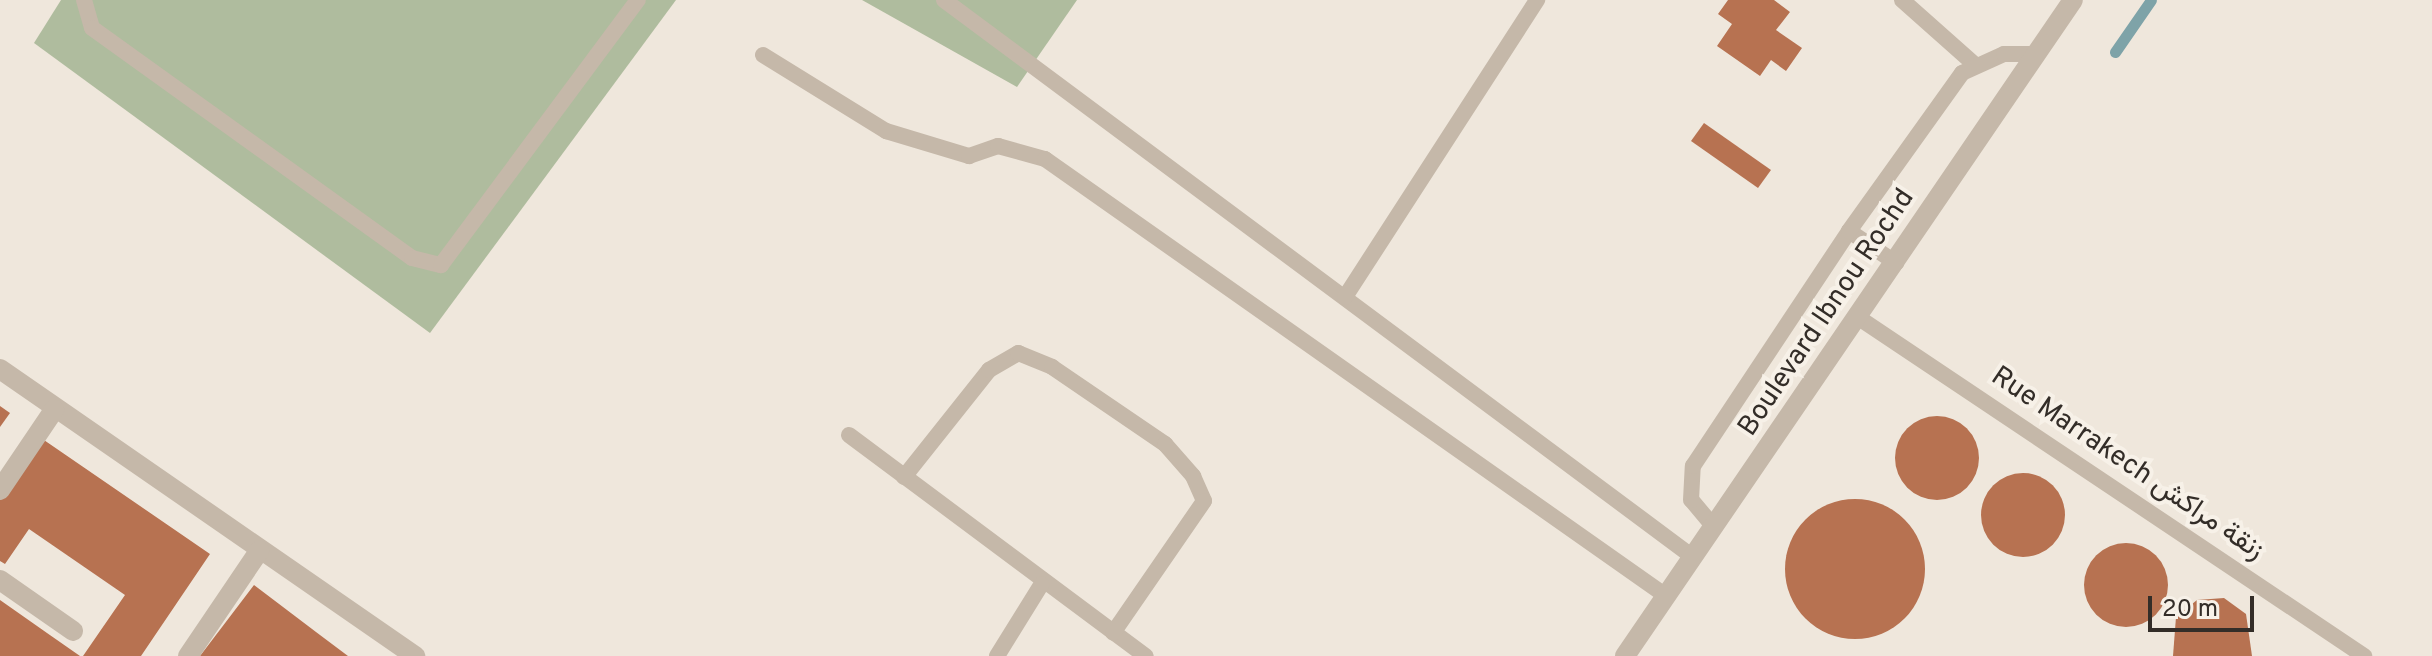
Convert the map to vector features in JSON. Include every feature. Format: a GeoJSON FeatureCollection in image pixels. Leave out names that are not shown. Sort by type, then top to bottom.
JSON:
{"type":"FeatureCollection","features":[{"type":"Feature","properties":{"kind":"street","name":"Boulevard Ibnou Rochd"},"geometry":{"type":"LineString","coordinates":[[1625,656],[1859,318],[2073,0]]}},
{"type":"Feature","properties":{"kind":"street"},"geometry":{"type":"LineString","coordinates":[[0,369],[54,410],[415,656]]}},
{"type":"Feature","properties":{"kind":"street"},"geometry":{"type":"LineString","coordinates":[[0,490],[54,410]]}},
{"type":"Feature","properties":{"kind":"street"},"geometry":{"type":"LineString","coordinates":[[188,656],[259,551]]}},
{"type":"Feature","properties":{"kind":"street"},"geometry":{"type":"LineString","coordinates":[[0,580],[73,631]]}},
{"type":"Feature","properties":{"kind":"lane"},"geometry":{"type":"LineString","coordinates":[[84,0],[92,28],[412,258],[441,265],[638,0]]}},
{"type":"Feature","properties":{"kind":"lane"},"geometry":{"type":"LineString","coordinates":[[944,0],[1693,557]]}},
{"type":"Feature","properties":{"kind":"lane"},"geometry":{"type":"LineString","coordinates":[[1345,297],[1537,0]]}},
{"type":"Feature","properties":{"kind":"lane"},"geometry":{"type":"LineString","coordinates":[[1902,0],[1974,64]]}},
{"type":"Feature","properties":{"kind":"lane"},"geometry":{"type":"LineString","coordinates":[[1714,527],[1691,500],[1693,466],[1849,231],[1951,84],[1974,64],[2004,54],[2037,54]]}},
{"type":"Feature","properties":{"kind":"lane"},"geometry":{"type":"LineString","coordinates":[[763,55],[886,131],[969,156],[998,146],[1045,159],[1666,596]]}},
{"type":"Feature","properties":{"kind":"lane"},"geometry":{"type":"LineString","coordinates":[[1849,231],[1896,263]]}},
{"type":"Feature","properties":{"kind":"lane","name":"Rue Marrakech زنقة مراكش"},"geometry":{"type":"LineString","coordinates":[[1859,318],[2364,656]]}},
{"type":"Feature","properties":{"kind":"lane"},"geometry":{"type":"LineString","coordinates":[[904,477],[989,370],[1018,353],[1052,367],[1165,444],[1193,476],[1204,501],[1113,633]]}},
{"type":"Feature","properties":{"kind":"lane"},"geometry":{"type":"LineString","coordinates":[[849,435],[1041,585],[1146,656]]}},
{"type":"Feature","properties":{"kind":"lane"},"geometry":{"type":"LineString","coordinates":[[997,656],[1041,585]]}},
{"type":"Feature","properties":{"kind":"green space"},"geometry":{"type":"Polygon","coordinates":[[[61,0],[676,0],[430,333],[34,43],[61,0]]]}},
{"type":"Feature","properties":{"kind":"green space"},"geometry":{"type":"Polygon","coordinates":[[[862,0],[1077,0],[1017,87],[862,0]]]}},
{"type":"Feature","properties":{"kind":"building"},"geometry":{"type":"Polygon","coordinates":[[[1728,0],[1774,0],[1790,12],[1776,30],[1802,48],[1786,71],[1771,60],[1760,76],[1717,46],[1732,24],[1718,14],[1728,0]]]}},
{"type":"Feature","properties":{"kind":"building"},"geometry":{"type":"Polygon","coordinates":[[[1704,123],[1771,170],[1758,188],[1691,141],[1704,123]]]}},
{"type":"Feature","properties":{"kind":"building"},"geometry":{"type":"Polygon","coordinates":[[[0,406],[10,413],[0,427],[0,406]]]}},
{"type":"Feature","properties":{"kind":"building"},"geometry":{"type":"Polygon","coordinates":[[[1937,416],[1953,419],[1967,428],[1976,442],[1979,458],[1976,474],[1967,488],[1953,497],[1937,500],[1921,497],[1907,488],[1898,474],[1895,458],[1898,442],[1907,428],[1921,419],[1937,416]]]}},
{"type":"Feature","properties":{"kind":"building"},"geometry":{"type":"Polygon","coordinates":[[[41,438],[210,554],[141,656],[83,656],[125,595],[29,529],[5,564],[0,561],[0,499],[41,438]]]}},
{"type":"Feature","properties":{"kind":"building"},"geometry":{"type":"Polygon","coordinates":[[[2023,473],[2039,476],[2053,485],[2062,499],[2065,515],[2062,531],[2053,545],[2039,554],[2023,557],[2007,554],[1993,545],[1984,531],[1981,515],[1984,499],[1993,485],[2007,476],[2023,473]]]}},
{"type":"Feature","properties":{"kind":"building"},"geometry":{"type":"Polygon","coordinates":[[[1855,499],[1882,504],[1904,520],[1920,542],[1925,569],[1920,596],[1904,618],[1882,634],[1855,639],[1828,634],[1806,618],[1790,596],[1785,569],[1790,542],[1806,520],[1828,504],[1855,499]]]}},
{"type":"Feature","properties":{"kind":"building"},"geometry":{"type":"Polygon","coordinates":[[[2126,543],[2142,546],[2156,555],[2165,569],[2168,585],[2165,601],[2156,615],[2142,624],[2126,627],[2110,624],[2096,615],[2087,601],[2084,585],[2087,569],[2096,555],[2110,546],[2126,543]]]}},
{"type":"Feature","properties":{"kind":"building"},"geometry":{"type":"Polygon","coordinates":[[[254,585],[316,632],[348,656],[200,656],[254,585]]]}},
{"type":"Feature","properties":{"kind":"building"},"geometry":{"type":"Polygon","coordinates":[[[2224,598],[2246,614],[2252,656],[2173,656],[2176,617],[2197,600],[2224,598]]]}},
{"type":"Feature","properties":{"kind":"building"},"geometry":{"type":"Polygon","coordinates":[[[0,600],[47,633],[80,656],[0,656],[0,600]]]}},
{"type":"Feature","properties":{"kind":"waterway"},"geometry":{"type":"LineString","coordinates":[[2115,52],[2151,0]]}}]}
